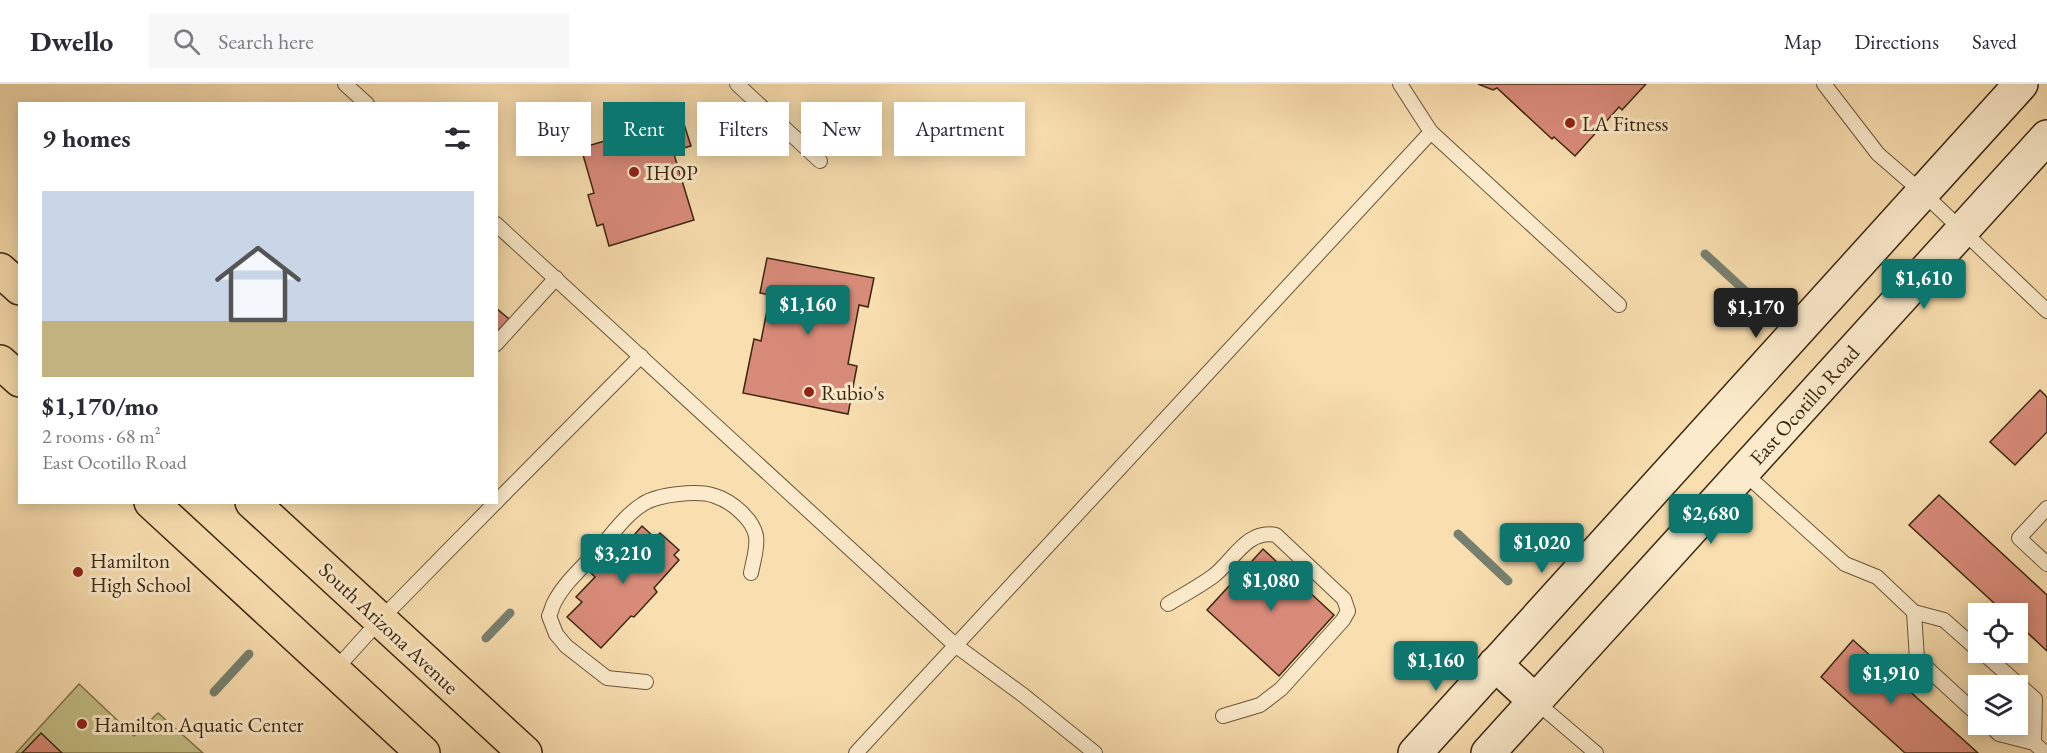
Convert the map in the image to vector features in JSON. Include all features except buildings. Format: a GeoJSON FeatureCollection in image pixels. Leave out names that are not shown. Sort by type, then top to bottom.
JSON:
{"type":"FeatureCollection","features":[{"type":"Feature","properties":{"kind":"main road"},"geometry":{"type":"LineString","coordinates":[[1415,753],[2021,84]]}},
{"type":"Feature","properties":{"kind":"main road","name":"East Ocotillo Road"},"geometry":{"type":"LineString","coordinates":[[1488,753],[2047,137]]}},
{"type":"Feature","properties":{"kind":"main road"},"geometry":{"type":"LineString","coordinates":[[0,270],[18,286]]}},
{"type":"Feature","properties":{"kind":"main road"},"geometry":{"type":"LineString","coordinates":[[0,362],[18,378]]}},
{"type":"Feature","properties":{"kind":"main road"},"geometry":{"type":"LineString","coordinates":[[153,504],[423,753]]}},
{"type":"Feature","properties":{"kind":"main road","name":"South Arizona Avenue"},"geometry":{"type":"LineString","coordinates":[[254,504],[525,753]]}},
{"type":"Feature","properties":{"kind":"main road"},"geometry":{"type":"LineString","coordinates":[[1495,664],[1535,701]]}},
{"type":"Feature","properties":{"kind":"lane"},"geometry":{"type":"LineString","coordinates":[[345,84],[365,102]]}},
{"type":"Feature","properties":{"kind":"lane"},"geometry":{"type":"LineString","coordinates":[[737,84],[820,161]]}},
{"type":"Feature","properties":{"kind":"lane"},"geometry":{"type":"LineString","coordinates":[[1400,84],[1431,132],[1619,305]]}},
{"type":"Feature","properties":{"kind":"lane"},"geometry":{"type":"LineString","coordinates":[[1824,84],[1878,154],[1923,193],[2047,311]]}},
{"type":"Feature","properties":{"kind":"lane"},"geometry":{"type":"LineString","coordinates":[[856,753],[1431,132]]}},
{"type":"Feature","properties":{"kind":"lane"},"geometry":{"type":"LineString","coordinates":[[498,226],[955,645],[1023,695],[1095,753]]}},
{"type":"Feature","properties":{"kind":"lane"},"geometry":{"type":"LineString","coordinates":[[498,342],[556,278]]}},
{"type":"Feature","properties":{"kind":"lane"},"geometry":{"type":"LineString","coordinates":[[498,500],[641,356]]}},
{"type":"Feature","properties":{"kind":"lane"},"geometry":{"type":"LineString","coordinates":[[1743,472],[1845,564],[1877,577],[1914,612],[1944,620],[1968,641]]}},
{"type":"Feature","properties":{"kind":"lane"},"geometry":{"type":"LineString","coordinates":[[646,682],[607,678],[566,646],[556,634],[549,616],[564,589],[630,514],[644,503],[661,496],[714,495],[735,508],[748,519],[754,528],[757,539],[751,573]]}},
{"type":"Feature","properties":{"kind":"lane"},"geometry":{"type":"LineString","coordinates":[[334,671],[380,620],[494,504]]}},
{"type":"Feature","properties":{"kind":"lane"},"geometry":{"type":"LineString","coordinates":[[2047,508],[2019,538],[2047,564]]}},
{"type":"Feature","properties":{"kind":"lane"},"geometry":{"type":"LineString","coordinates":[[1168,604],[1215,575],[1250,540],[1267,533],[1276,535],[1344,598],[1348,611],[1343,620],[1281,689],[1260,705],[1223,716]]}},
{"type":"Feature","properties":{"kind":"lane"},"geometry":{"type":"LineString","coordinates":[[1914,612],[1917,659],[1968,706]]}},
{"type":"Feature","properties":{"kind":"lane"},"geometry":{"type":"LineString","coordinates":[[1994,663],[2035,699],[2034,743]]}},
{"type":"Feature","properties":{"kind":"lane"},"geometry":{"type":"LineString","coordinates":[[1535,701],[1596,753]]}},
{"type":"Feature","properties":{"kind":"lane"},"geometry":{"type":"LineString","coordinates":[[2003,735],[2034,743],[2045,753]]}},
{"type":"Feature","properties":{"kind":"shaded area","name":"Hamilton Aquatic Center"},"geometry":{"type":"Polygon","coordinates":[[[79,684],[134,736],[158,713],[203,753],[16,753],[79,684]]]}},
{"type":"Feature","properties":{"kind":"waterway"},"geometry":{"type":"LineString","coordinates":[[1705,254],[1767,311]]}},
{"type":"Feature","properties":{"kind":"waterway"},"geometry":{"type":"LineString","coordinates":[[1458,534],[1508,581]]}},
{"type":"Feature","properties":{"kind":"waterway"},"geometry":{"type":"LineString","coordinates":[[486,638],[510,613]]}},
{"type":"Feature","properties":{"kind":"waterway"},"geometry":{"type":"LineString","coordinates":[[214,692],[249,654]]}},
{"type":"Feature","properties":{"kind":"place","name":"LA Fitness"},"geometry":{"type":"Point","coordinates":[1570,123]}},
{"type":"Feature","properties":{"kind":"place","name":"IHOP"},"geometry":{"type":"Point","coordinates":[634,172]}},
{"type":"Feature","properties":{"kind":"place","name":"Rubio's"},"geometry":{"type":"Point","coordinates":[809,392]}},
{"type":"Feature","properties":{"kind":"place","name":"Hamilton High School"},"geometry":{"type":"Point","coordinates":[78,572]}},
{"type":"Feature","properties":{"kind":"place","name":"Hamilton Aquatic Center"},"geometry":{"type":"Point","coordinates":[82,724]}}]}
